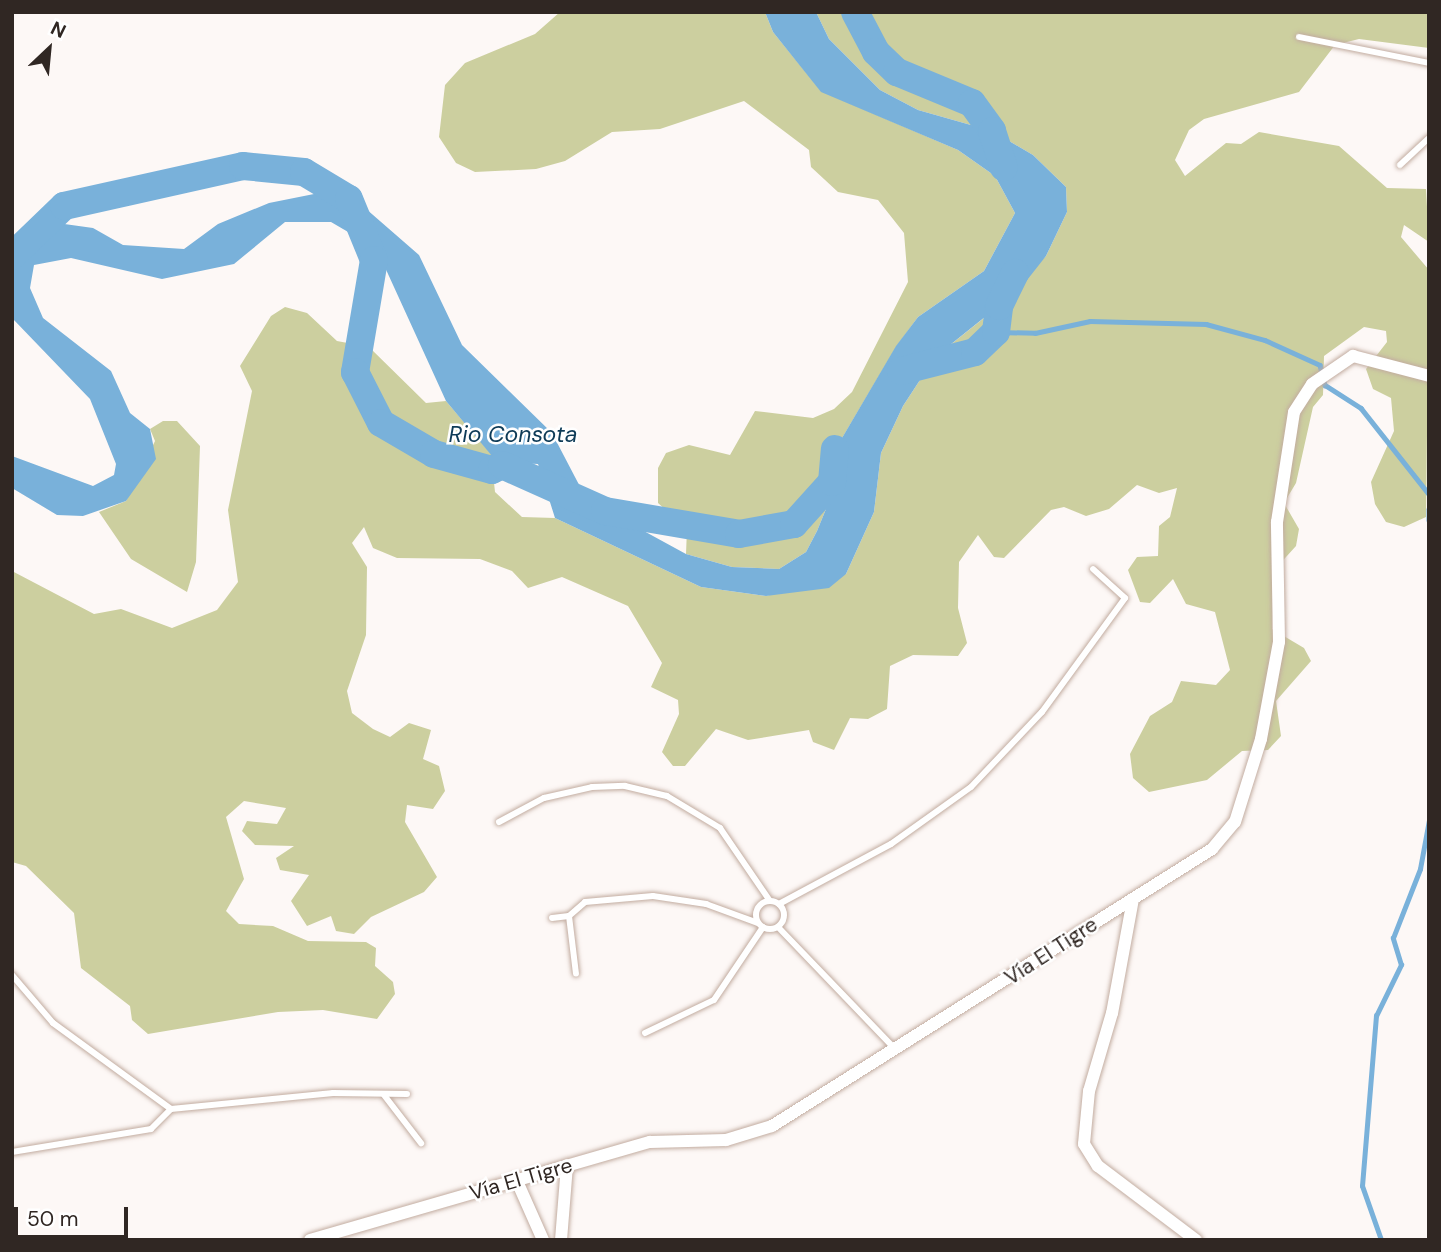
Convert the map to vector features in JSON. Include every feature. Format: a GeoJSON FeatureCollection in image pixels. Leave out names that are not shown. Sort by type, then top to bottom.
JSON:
{"type":"FeatureCollection","features":[{"type":"Feature","properties":{"kind":"street","name":"Vía El Tigre"},"geometry":{"type":"LineString","coordinates":[[310,1240],[650,1142],[726,1140],[772,1126],[898,1051],[1212,849],[1235,822],[1250,787],[1279,642],[1277,522],[1294,412],[1312,384],[1353,356],[1429,376]]}},
{"type":"Feature","properties":{"kind":"street"},"geometry":{"type":"LineString","coordinates":[[1133,899],[1112,1013],[1089,1091],[1084,1144],[1098,1166],[1196,1240]]}},
{"type":"Feature","properties":{"kind":"street"},"geometry":{"type":"LineString","coordinates":[[561,1240],[567,1165]]}},
{"type":"Feature","properties":{"kind":"street"},"geometry":{"type":"LineString","coordinates":[[516,1179],[543,1240]]}},
{"type":"Feature","properties":{"kind":"lane"},"geometry":{"type":"LineString","coordinates":[[1299,37],[1429,63]]}},
{"type":"Feature","properties":{"kind":"lane"},"geometry":{"type":"LineString","coordinates":[[1400,165],[1429,138]]}},
{"type":"Feature","properties":{"kind":"lane"},"geometry":{"type":"LineString","coordinates":[[499,822],[544,798],[592,787],[625,786],[667,796],[720,828],[770,901],[779,904],[891,844],[971,788],[1042,712],[1125,598],[1093,569]]}},
{"type":"Feature","properties":{"kind":"lane"},"geometry":{"type":"LineString","coordinates":[[552,918],[569,916],[585,902],[663,896],[761,925],[778,927],[898,1051]]}},
{"type":"Feature","properties":{"kind":"lane"},"geometry":{"type":"LineString","coordinates":[[645,1033],[714,1000],[761,925],[757,910],[770,901]]}},
{"type":"Feature","properties":{"kind":"lane"},"geometry":{"type":"LineString","coordinates":[[778,927],[785,918],[779,904]]}},
{"type":"Feature","properties":{"kind":"lane"},"geometry":{"type":"LineString","coordinates":[[569,916],[576,974]]}},
{"type":"Feature","properties":{"kind":"lane"},"geometry":{"type":"LineString","coordinates":[[12,975],[53,1023],[171,1109]]}},
{"type":"Feature","properties":{"kind":"lane"},"geometry":{"type":"LineString","coordinates":[[12,1152],[151,1129],[171,1109],[301,1095],[407,1094]]}},
{"type":"Feature","properties":{"kind":"lane"},"geometry":{"type":"LineString","coordinates":[[384,1095],[421,1143]]}},
{"type":"Feature","properties":{"kind":"green space"},"geometry":{"type":"Polygon","coordinates":[[[560,12],[765,12],[773,32],[821,91],[958,150],[995,176],[1015,213],[984,271],[918,317],[896,347],[832,455],[826,509],[806,552],[779,569],[732,567],[686,554],[687,529],[658,503],[658,468],[666,453],[689,445],[730,455],[755,411],[813,418],[834,409],[852,392],[908,282],[904,233],[878,200],[838,192],[811,167],[809,150],[744,101],[660,129],[612,132],[565,161],[536,169],[475,172],[456,163],[439,137],[445,85],[465,63],[535,34],[560,12]]]}},
{"type":"Feature","properties":{"kind":"green space"},"geometry":{"type":"Polygon","coordinates":[[[816,12],[1429,12],[1429,48],[1359,39],[1335,45],[1299,92],[1204,119],[1189,130],[1175,160],[1185,176],[1226,143],[1241,144],[1259,132],[1339,146],[1387,188],[1426,189],[1429,242],[1404,225],[1401,237],[1429,270],[1426,517],[1404,527],[1386,522],[1375,504],[1371,482],[1394,431],[1391,398],[1373,389],[1366,369],[1387,342],[1386,331],[1364,327],[1324,356],[1323,395],[1313,407],[1296,483],[1284,503],[1299,529],[1296,546],[1276,568],[1272,629],[1304,648],[1311,661],[1276,701],[1281,736],[1268,750],[1242,751],[1207,780],[1149,792],[1133,778],[1130,754],[1150,716],[1172,702],[1181,681],[1216,685],[1230,670],[1215,612],[1186,604],[1173,579],[1150,603],[1140,602],[1128,570],[1137,557],[1158,556],[1159,526],[1170,517],[1177,488],[1159,493],[1137,485],[1109,509],[1086,516],[1064,507],[1051,510],[1004,558],[994,557],[978,535],[959,562],[958,608],[967,643],[958,656],[913,655],[890,666],[887,709],[868,719],[850,718],[834,750],[813,742],[809,730],[748,740],[716,729],[685,766],[673,766],[662,752],[679,714],[678,700],[651,687],[662,663],[628,606],[562,577],[528,588],[512,571],[480,559],[397,558],[373,548],[364,527],[352,543],[367,567],[366,635],[347,691],[352,713],[373,729],[390,737],[409,723],[431,730],[423,759],[439,766],[445,791],[433,809],[407,805],[405,822],[437,877],[424,892],[371,917],[354,934],[336,931],[331,916],[307,926],[291,901],[309,875],[280,870],[276,858],[294,846],[255,845],[242,831],[247,821],[277,824],[286,808],[244,801],[226,817],[244,879],[226,911],[239,924],[273,926],[308,941],[366,942],[376,948],[375,966],[393,982],[395,994],[377,1019],[323,1010],[278,1012],[148,1034],[132,1020],[130,1006],[81,968],[74,913],[26,866],[12,862],[12,571],[94,614],[121,609],[172,628],[217,610],[238,582],[228,510],[252,391],[240,366],[271,316],[285,307],[307,313],[337,341],[369,347],[426,403],[446,401],[491,454],[495,492],[522,517],[555,518],[701,587],[766,596],[846,574],[874,512],[881,453],[903,406],[935,357],[999,306],[1046,256],[1067,212],[1066,187],[1033,155],[992,131],[918,110],[880,90],[829,39],[816,12]]]}},
{"type":"Feature","properties":{"kind":"green space"},"geometry":{"type":"Polygon","coordinates":[[[163,421],[177,421],[200,446],[196,562],[187,592],[131,559],[99,512],[126,501],[155,441],[150,429],[163,421]]]}},
{"type":"Feature","properties":{"kind":"water","name":"Rio Consota"},"geometry":{"type":"Polygon","coordinates":[[[765,12],[816,12],[829,39],[880,90],[918,110],[992,131],[1033,155],[1066,187],[1067,212],[1046,256],[1020,289],[935,357],[903,406],[881,453],[874,512],[846,574],[829,588],[766,596],[701,587],[555,518],[538,464],[497,462],[446,401],[383,263],[367,243],[331,222],[285,222],[234,264],[162,279],[71,258],[34,265],[30,288],[43,318],[111,371],[130,413],[150,429],[156,459],[126,501],[83,516],[57,515],[12,488],[12,456],[93,486],[114,475],[116,464],[90,399],[13,319],[12,247],[50,222],[93,228],[123,245],[184,249],[218,224],[269,203],[329,191],[365,208],[419,255],[462,345],[552,433],[587,500],[686,554],[732,567],[779,569],[806,552],[826,509],[832,455],[896,346],[918,317],[984,271],[1015,213],[995,176],[958,150],[821,92],[773,32],[765,12]]]}},
{"type":"Feature","properties":{"kind":"waterway"},"geometry":{"type":"LineString","coordinates":[[855,12],[876,52],[897,72],[972,103],[992,131],[1004,167]]}},
{"type":"Feature","properties":{"kind":"waterway"},"geometry":{"type":"LineString","coordinates":[[12,256],[64,206],[243,166],[304,172],[349,199],[374,260],[355,372],[381,423],[434,454],[492,470],[502,465],[605,511],[739,534],[794,524],[832,482],[835,449]]}},
{"type":"Feature","properties":{"kind":"waterway"},"geometry":{"type":"LineString","coordinates":[[901,371],[975,352],[996,332],[999,306],[1015,273]]}},
{"type":"Feature","properties":{"kind":"waterway"},"geometry":{"type":"LineString","coordinates":[[996,332],[1035,333],[1090,321],[1206,324],[1265,340],[1320,365],[1325,385],[1361,408],[1429,494]]}},
{"type":"Feature","properties":{"kind":"waterway"},"geometry":{"type":"LineString","coordinates":[[1429,509],[1429,520]]}},
{"type":"Feature","properties":{"kind":"waterway"},"geometry":{"type":"LineString","coordinates":[[1381,1240],[1362,1186],[1376,1016],[1401,965],[1393,938],[1420,869],[1429,820]]}}]}
